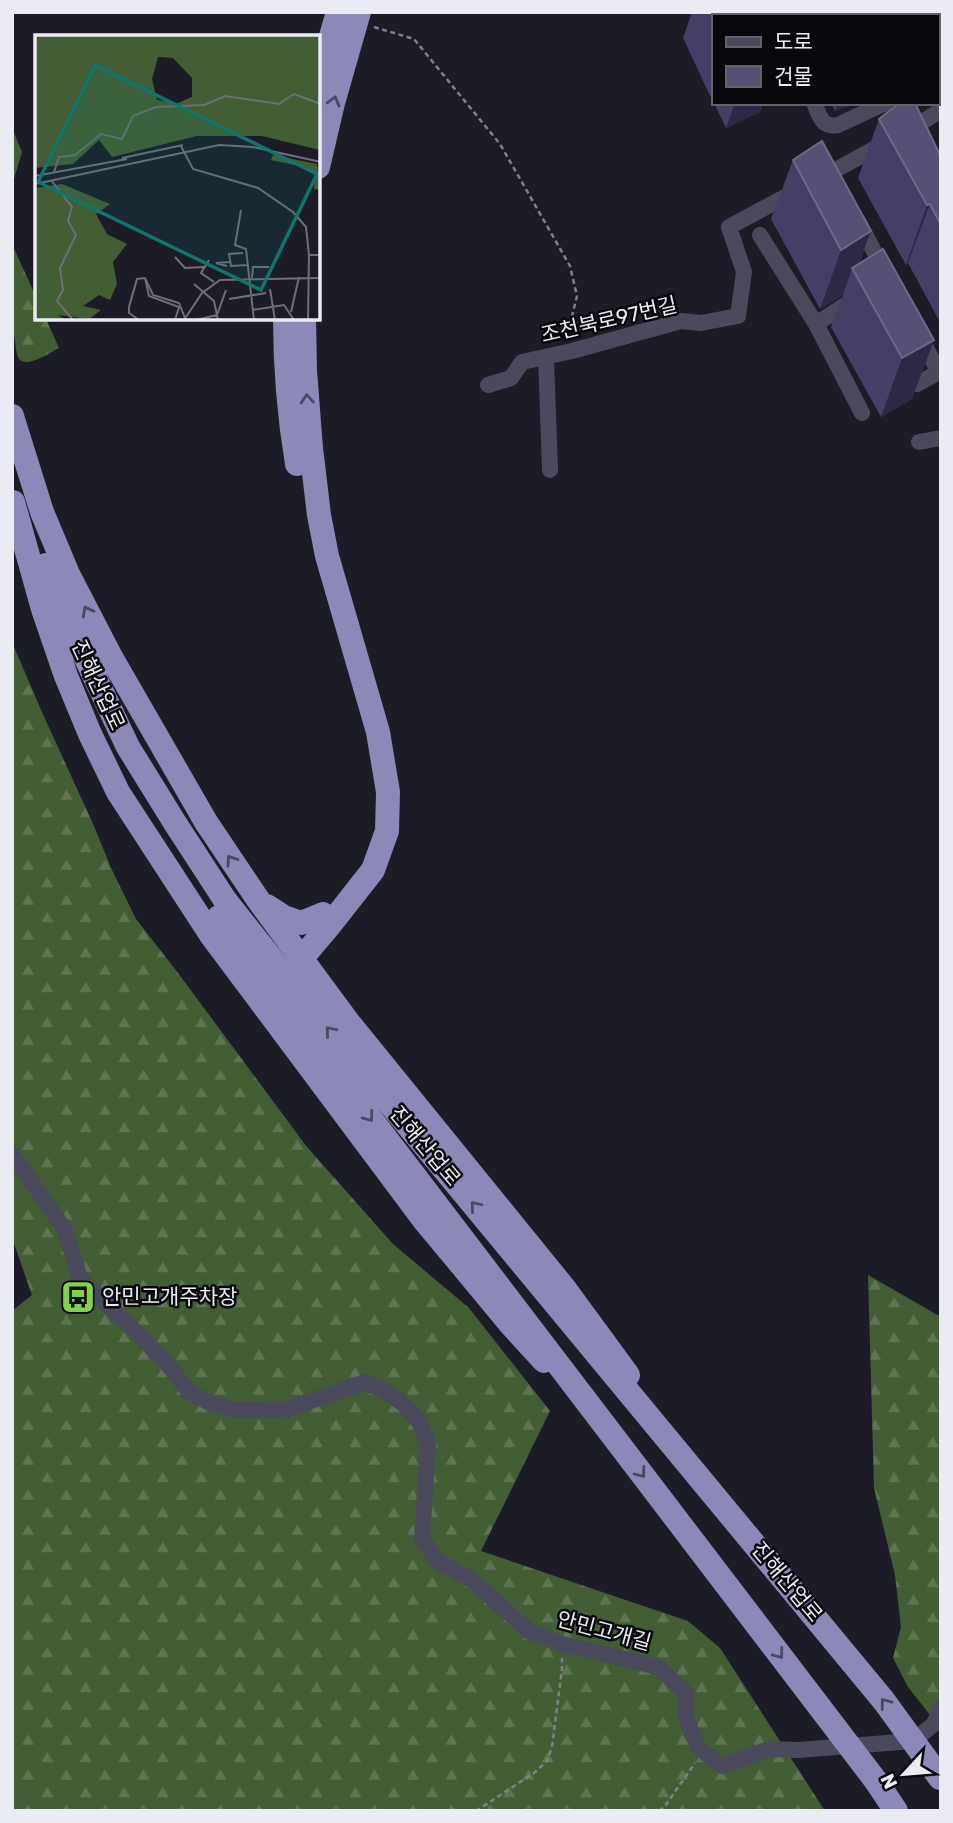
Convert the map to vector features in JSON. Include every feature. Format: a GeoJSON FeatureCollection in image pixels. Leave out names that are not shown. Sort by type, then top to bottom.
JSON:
{"type":"FeatureCollection","features":[{"type":"Feature","properties":{"kind":"highway"},"geometry":{"type":"LineString","coordinates":[[320,81],[338,12]]}},
{"type":"Feature","properties":{"kind":"highway"},"geometry":{"type":"LineString","coordinates":[[320,158],[333,103],[365,19]]}},
{"type":"Feature","properties":{"kind":"highway"},"geometry":{"type":"LineString","coordinates":[[285,320],[290,418],[305,515],[320,580],[361,720],[372,781],[372,835],[326,920],[319,947],[318,965],[327,992]]}},
{"type":"Feature","properties":{"kind":"highway"},"geometry":{"type":"LineString","coordinates":[[258,998],[260,985],[267,971],[296,952],[373,870],[387,831],[388,792],[378,732],[327,556],[319,515],[307,397],[304,320]]}},
{"type":"Feature","properties":{"kind":"highway"},"geometry":{"type":"LineString","coordinates":[[12,416],[42,512],[68,574],[119,671],[206,822],[296,952],[358,1034],[565,1289],[723,1506]]}},
{"type":"Feature","properties":{"kind":"highway","name":"진해산업로"},"geometry":{"type":"LineString","coordinates":[[12,451],[81,680]]}},
{"type":"Feature","properties":{"kind":"highway","name":"진해산업로"},"geometry":{"type":"LineString","coordinates":[[13,500],[45,601],[103,727],[158,828],[218,903],[314,1012],[884,1701],[940,1778]]}},
{"type":"Feature","properties":{"kind":"highway"},"geometry":{"type":"LineString","coordinates":[[103,727],[126,804],[211,935],[424,1220],[512,1326],[615,1439]]}},
{"type":"Feature","properties":{"kind":"highway"},"geometry":{"type":"LineString","coordinates":[[259,901],[284,917],[301,923],[326,920]]}},
{"type":"Feature","properties":{"kind":"highway","name":"진해산업로"},"geometry":{"type":"LineString","coordinates":[[218,903],[256,968],[876,1781],[896,1811]]}},
{"type":"Feature","properties":{"kind":"street"},"geometry":{"type":"LineString","coordinates":[[815,105],[823,122],[830,126],[838,125],[881,105]]}},
{"type":"Feature","properties":{"kind":"street","name":"조천북로97번길"},"geometry":{"type":"LineString","coordinates":[[488,385],[511,378],[522,362],[681,321],[701,323],[738,316],[744,272],[729,227],[835,178],[941,110]]}},
{"type":"Feature","properties":{"kind":"street"},"geometry":{"type":"LineString","coordinates":[[816,324],[888,278],[851,207]]}},
{"type":"Feature","properties":{"kind":"street"},"geometry":{"type":"LineString","coordinates":[[760,235],[816,324],[862,413]]}},
{"type":"Feature","properties":{"kind":"street"},"geometry":{"type":"LineString","coordinates":[[898,349],[917,384],[939,372],[914,325]]}},
{"type":"Feature","properties":{"kind":"street"},"geometry":{"type":"LineString","coordinates":[[547,357],[550,470]]}},
{"type":"Feature","properties":{"kind":"street"},"geometry":{"type":"LineString","coordinates":[[919,442],[941,438]]}},
{"type":"Feature","properties":{"kind":"street","name":"안민고개길"},"geometry":{"type":"LineString","coordinates":[[12,1154],[64,1228],[80,1278],[169,1366],[189,1392],[210,1403],[235,1410],[288,1409],[365,1382],[401,1402],[417,1418],[428,1443],[422,1538],[437,1561],[472,1580],[530,1632],[562,1644],[659,1667],[685,1692],[686,1719],[699,1748],[703,1751]]}},
{"type":"Feature","properties":{"kind":"street"},"geometry":{"type":"LineString","coordinates":[[703,1751],[722,1766],[769,1749],[798,1750],[913,1741],[934,1724],[941,1707]]}},
{"type":"Feature","properties":{"kind":"path"},"geometry":{"type":"LineString","coordinates":[[365,19],[414,39],[500,144],[570,266],[577,296],[572,316],[592,346]]}},
{"type":"Feature","properties":{"kind":"path"},"geometry":{"type":"LineString","coordinates":[[476,1811],[534,1773],[547,1761],[552,1747],[562,1669],[562,1644]]}},
{"type":"Feature","properties":{"kind":"path"},"geometry":{"type":"LineString","coordinates":[[659,1811],[703,1751]]}},
{"type":"Feature","properties":{"kind":"green space"},"geometry":{"type":"Polygon","coordinates":[[[12,128],[22,152],[12,186],[12,128]]]}},
{"type":"Feature","properties":{"kind":"green space"},"geometry":{"type":"Polygon","coordinates":[[[12,244],[35,295],[35,320],[46,320],[59,348],[24,362],[17,354],[12,326],[12,244]]]}},
{"type":"Feature","properties":{"kind":"green space"},"geometry":{"type":"Polygon","coordinates":[[[12,642],[136,919],[307,1147],[393,1244],[469,1308],[550,1411],[481,1551],[688,1621],[720,1648],[825,1811],[12,1811],[12,1311],[32,1295],[12,1238],[12,642]]]}},
{"type":"Feature","properties":{"kind":"green space"},"geometry":{"type":"Polygon","coordinates":[[[868,1275],[941,1317],[941,1729],[908,1687],[893,1658],[901,1627],[895,1575],[874,1488],[868,1275]]]}},
{"type":"Feature","properties":{"kind":"building"},"geometry":{"type":"Polygon","coordinates":[[[720,12],[761,14],[721,14],[720,12]]]}},
{"type":"Feature","properties":{"kind":"building"},"geometry":{"type":"Polygon","coordinates":[[[836,12],[870,14],[837,14],[836,12]]]}},
{"type":"Feature","properties":{"kind":"building"},"geometry":{"type":"Polygon","coordinates":[[[941,12],[941,31],[939,14],[932,14],[941,12]]]}},
{"type":"Feature","properties":{"kind":"building"},"geometry":{"type":"Polygon","coordinates":[[[896,105],[916,105],[941,157],[941,225],[930,204],[927,205],[879,119],[896,105]]]}},
{"type":"Feature","properties":{"kind":"building"},"geometry":{"type":"Polygon","coordinates":[[[822,141],[871,231],[841,250],[793,160],[822,141]]]}},
{"type":"Feature","properties":{"kind":"building"},"geometry":{"type":"Polygon","coordinates":[[[883,249],[934,340],[902,358],[852,268],[883,249]]]}},
{"type":"Feature","properties":{"kind":"place","name":"안민고개주차장"},"geometry":{"type":"Point","coordinates":[78,1297]}}]}
